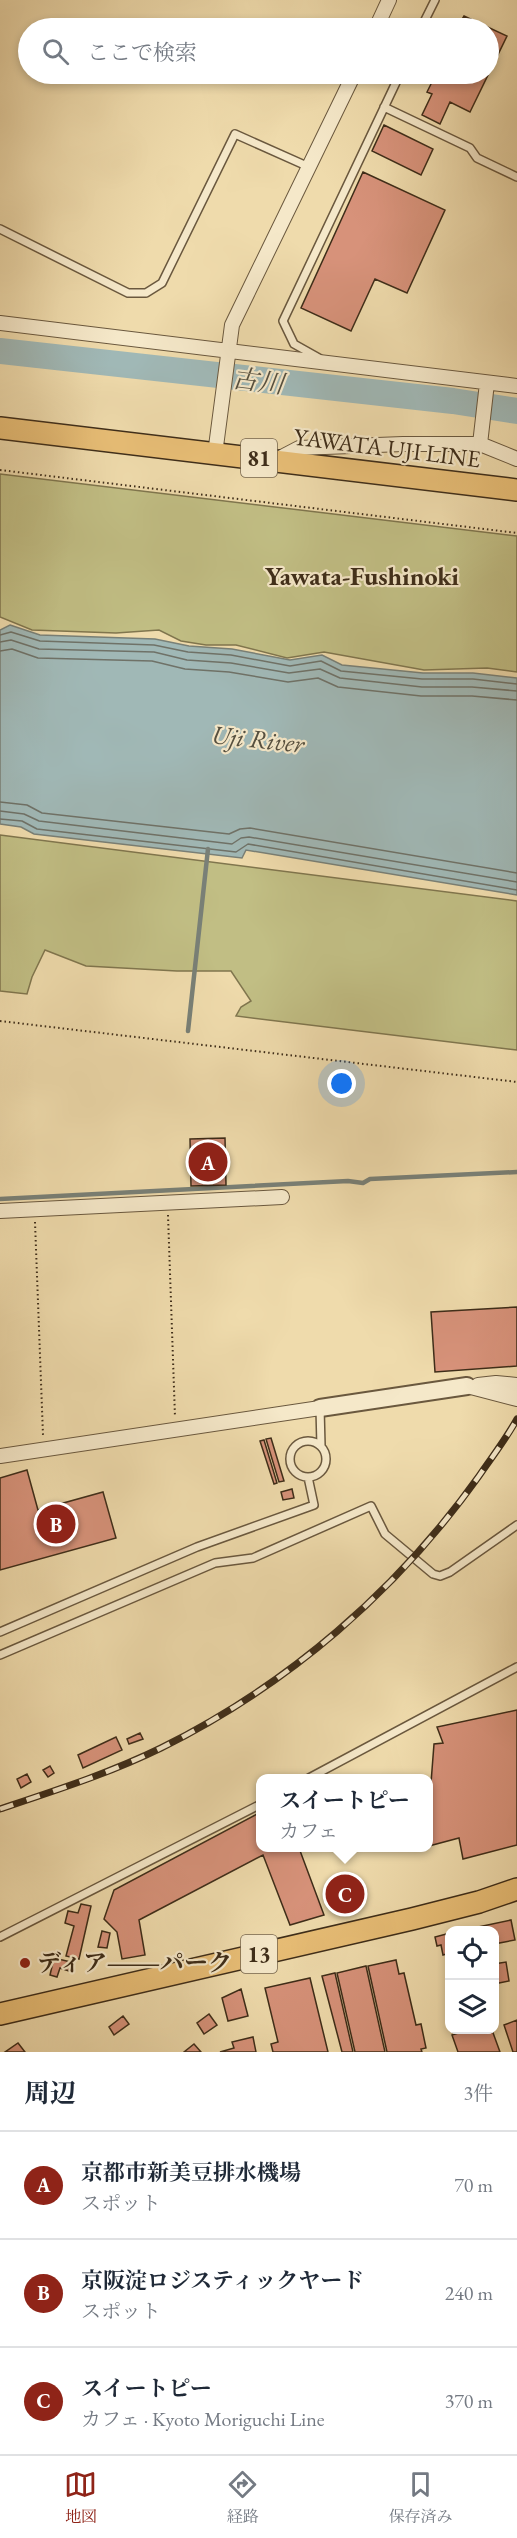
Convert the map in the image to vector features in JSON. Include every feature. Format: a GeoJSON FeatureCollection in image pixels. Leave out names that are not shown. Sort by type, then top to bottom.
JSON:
{"type":"FeatureCollection","features":[{"type":"Feature","properties":{"kind":"main road","name":"YAWATA UJI LINE"},"geometry":{"type":"LineString","coordinates":[[0,428],[517,490]]}},
{"type":"Feature","properties":{"kind":"main road","name":"13"},"geometry":{"type":"LineString","coordinates":[[0,2014],[479,1902],[517,1889]]}},
{"type":"Feature","properties":{"kind":"street"},"geometry":{"type":"LineString","coordinates":[[381,18],[390,0]]}},
{"type":"Feature","properties":{"kind":"street"},"geometry":{"type":"LineString","coordinates":[[215,454],[232,325],[349,84]]}},
{"type":"Feature","properties":{"kind":"street"},"geometry":{"type":"LineString","coordinates":[[0,323],[329,364],[487,389],[517,386]]}},
{"type":"Feature","properties":{"kind":"street"},"geometry":{"type":"LineString","coordinates":[[480,444],[487,389]]}},
{"type":"Feature","properties":{"kind":"street"},"geometry":{"type":"LineString","coordinates":[[276,460],[299,448],[403,444],[480,444],[517,459]]}},
{"type":"Feature","properties":{"kind":"street"},"geometry":{"type":"LineString","coordinates":[[0,1211],[282,1197]]}},
{"type":"Feature","properties":{"kind":"street"},"geometry":{"type":"LineString","coordinates":[[0,1456],[467,1386],[496,1383],[517,1385]]}},
{"type":"Feature","properties":{"kind":"street"},"geometry":{"type":"LineString","coordinates":[[467,1386],[517,1399]]}},
{"type":"Feature","properties":{"kind":"lane"},"geometry":{"type":"LineString","coordinates":[[426,18],[435,0]]}},
{"type":"Feature","properties":{"kind":"lane"},"geometry":{"type":"LineString","coordinates":[[329,364],[294,344],[283,321],[395,84]]}},
{"type":"Feature","properties":{"kind":"lane"},"geometry":{"type":"LineString","coordinates":[[384,107],[470,148],[477,158],[517,177]]}},
{"type":"Feature","properties":{"kind":"lane"},"geometry":{"type":"LineString","coordinates":[[0,230],[128,293],[146,292],[162,283],[235,134],[309,167]]}},
{"type":"Feature","properties":{"kind":"lane"},"geometry":{"type":"LineString","coordinates":[[320,1408],[321,1446]]}},
{"type":"Feature","properties":{"kind":"lane"},"geometry":{"type":"LineString","coordinates":[[305,1441],[316,1442],[326,1455],[325,1465],[319,1473],[308,1477],[302,1476],[293,1469],[291,1463],[292,1452],[299,1443],[305,1441]]}},
{"type":"Feature","properties":{"kind":"lane"},"geometry":{"type":"LineString","coordinates":[[0,1632],[197,1547],[315,1505],[308,1477]]}},
{"type":"Feature","properties":{"kind":"lane"},"geometry":{"type":"LineString","coordinates":[[0,1655],[215,1563],[253,1558],[371,1506],[385,1534],[433,1574],[440,1576],[450,1572],[517,1525]]}},
{"type":"Feature","properties":{"kind":"lane"},"geometry":{"type":"LineString","coordinates":[[318,1774],[517,1667]]}},
{"type":"Feature","properties":{"kind":"lane"},"geometry":{"type":"LineString","coordinates":[[0,1937],[256,1807]]}},
{"type":"Feature","properties":{"kind":"path"},"geometry":{"type":"LineString","coordinates":[[0,470],[517,533]]}},
{"type":"Feature","properties":{"kind":"path"},"geometry":{"type":"LineString","coordinates":[[0,1021],[517,1082]]}},
{"type":"Feature","properties":{"kind":"path"},"geometry":{"type":"LineString","coordinates":[[168,1204],[175,1431]]}},
{"type":"Feature","properties":{"kind":"path"},"geometry":{"type":"LineString","coordinates":[[34,1209],[44,1450]]}},
{"type":"Feature","properties":{"kind":"shaded area"},"geometry":{"type":"Polygon","coordinates":[[[0,474],[517,536],[517,672],[487,668],[424,670],[324,652],[287,658],[236,645],[206,645],[181,641],[159,630],[116,633],[32,630],[0,617],[0,474]]]}},
{"type":"Feature","properties":{"kind":"shaded area"},"geometry":{"type":"Polygon","coordinates":[[[0,835],[517,901],[517,1050],[236,1016],[241,1007],[251,1001],[231,971],[177,971],[86,966],[45,950],[32,977],[27,994],[0,991],[0,835]]]}},
{"type":"Feature","properties":{"kind":"water","name":"Uji River"},"geometry":{"type":"Polygon","coordinates":[[[10,625],[40,635],[155,639],[189,646],[232,649],[290,660],[322,655],[342,665],[423,673],[473,673],[517,678],[517,895],[246,850],[242,858],[34,834],[21,827],[0,824],[0,630],[10,625]]]}},
{"type":"Feature","properties":{"kind":"building"},"geometry":{"type":"Polygon","coordinates":[[[499,32],[507,36],[499,52],[499,32]]]}},
{"type":"Feature","properties":{"kind":"building"},"geometry":{"type":"Polygon","coordinates":[[[431,84],[484,84],[470,112],[450,102],[440,124],[422,115],[432,94],[427,92],[431,84]]]}},
{"type":"Feature","properties":{"kind":"building"},"geometry":{"type":"Polygon","coordinates":[[[384,125],[433,149],[421,175],[372,151],[384,125]]]}},
{"type":"Feature","properties":{"kind":"building"},"geometry":{"type":"Polygon","coordinates":[[[363,172],[445,210],[407,293],[375,279],[351,331],[301,308],[363,172]]]}},
{"type":"Feature","properties":{"kind":"building"},"geometry":{"type":"Polygon","coordinates":[[[225,1138],[226,1185],[191,1186],[190,1139],[225,1138]]]}},
{"type":"Feature","properties":{"kind":"building"},"geometry":{"type":"Polygon","coordinates":[[[517,1307],[517,1366],[435,1372],[431,1312],[517,1307]]]}},
{"type":"Feature","properties":{"kind":"building"},"geometry":{"type":"Polygon","coordinates":[[[271,1438],[284,1481],[279,1482],[266,1439],[271,1438]]]}},
{"type":"Feature","properties":{"kind":"building"},"geometry":{"type":"Polygon","coordinates":[[[264,1440],[277,1483],[274,1484],[260,1441],[264,1440]]]}},
{"type":"Feature","properties":{"kind":"building"},"geometry":{"type":"Polygon","coordinates":[[[27,1470],[38,1510],[103,1492],[116,1538],[0,1570],[0,1478],[27,1470]]]}},
{"type":"Feature","properties":{"kind":"building"},"geometry":{"type":"Polygon","coordinates":[[[292,1489],[294,1498],[283,1500],[281,1492],[292,1489]]]}},
{"type":"Feature","properties":{"kind":"building"},"geometry":{"type":"Polygon","coordinates":[[[517,1710],[517,1845],[463,1859],[459,1838],[433,1845],[432,1774],[434,1744],[443,1743],[437,1727],[517,1710]]]}},
{"type":"Feature","properties":{"kind":"building"},"geometry":{"type":"Polygon","coordinates":[[[140,1733],[143,1739],[129,1744],[127,1739],[140,1733]]]}},
{"type":"Feature","properties":{"kind":"building"},"geometry":{"type":"Polygon","coordinates":[[[116,1737],[122,1750],[83,1768],[78,1755],[116,1737]]]}},
{"type":"Feature","properties":{"kind":"building"},"geometry":{"type":"Polygon","coordinates":[[[50,1766],[54,1773],[48,1777],[43,1770],[50,1766]]]}},
{"type":"Feature","properties":{"kind":"building"},"geometry":{"type":"Polygon","coordinates":[[[27,1774],[31,1782],[21,1788],[17,1779],[27,1774]]]}},
{"type":"Feature","properties":{"kind":"building"},"geometry":{"type":"Polygon","coordinates":[[[256,1815],[256,1852],[300,1852],[324,1915],[290,1925],[263,1855],[139,1920],[145,1955],[122,1959],[117,1932],[104,1919],[114,1890],[256,1815]]]}},
{"type":"Feature","properties":{"kind":"building"},"geometry":{"type":"Polygon","coordinates":[[[357,1879],[362,1904],[334,1910],[329,1884],[357,1879]]]}},
{"type":"Feature","properties":{"kind":"building"},"geometry":{"type":"Polygon","coordinates":[[[81,1904],[91,1906],[79,1959],[66,1956],[74,1926],[65,1923],[68,1911],[78,1913],[81,1904]]]}},
{"type":"Feature","properties":{"kind":"building"},"geometry":{"type":"Polygon","coordinates":[[[511,1920],[515,1940],[499,1943],[499,1926],[483,1926],[511,1920]]]}},
{"type":"Feature","properties":{"kind":"building"},"geometry":{"type":"Polygon","coordinates":[[[102,1931],[110,1933],[107,1948],[98,1947],[102,1931]]]}},
{"type":"Feature","properties":{"kind":"building"},"geometry":{"type":"Polygon","coordinates":[[[445,1934],[445,1954],[443,1955],[441,1945],[437,1946],[435,1937],[445,1934]]]}},
{"type":"Feature","properties":{"kind":"building"},"geometry":{"type":"Polygon","coordinates":[[[54,1958],[71,1962],[69,1971],[60,1968],[57,1977],[50,1975],[54,1958]]]}},
{"type":"Feature","properties":{"kind":"building"},"geometry":{"type":"Polygon","coordinates":[[[396,1960],[399,1974],[404,1973],[416,2025],[421,2024],[426,2048],[421,2049],[422,2052],[387,2052],[368,1966],[396,1960]]]}},
{"type":"Feature","properties":{"kind":"building"},"geometry":{"type":"Polygon","coordinates":[[[506,1962],[509,1981],[499,1983],[499,1963],[506,1962]]]}},
{"type":"Feature","properties":{"kind":"building"},"geometry":{"type":"Polygon","coordinates":[[[366,1966],[385,2052],[355,2052],[337,1973],[366,1966]]]}},
{"type":"Feature","properties":{"kind":"building"},"geometry":{"type":"Polygon","coordinates":[[[335,1973],[353,2052],[342,2052],[322,1976],[335,1973]]]}},
{"type":"Feature","properties":{"kind":"building"},"geometry":{"type":"Polygon","coordinates":[[[310,1978],[328,2052],[273,2052],[271,2044],[278,2042],[265,1988],[310,1978]]]}},
{"type":"Feature","properties":{"kind":"building"},"geometry":{"type":"Polygon","coordinates":[[[241,1989],[248,2016],[228,2021],[222,1998],[241,1989]]]}},
{"type":"Feature","properties":{"kind":"building"},"geometry":{"type":"Polygon","coordinates":[[[209,2014],[217,2025],[204,2034],[197,2023],[209,2014]]]}},
{"type":"Feature","properties":{"kind":"building"},"geometry":{"type":"Polygon","coordinates":[[[123,2016],[129,2024],[114,2035],[109,2027],[123,2016]]]}},
{"type":"Feature","properties":{"kind":"building"},"geometry":{"type":"Polygon","coordinates":[[[517,2020],[517,2052],[513,2052],[504,2025],[517,2020]]]}},
{"type":"Feature","properties":{"kind":"building"},"geometry":{"type":"Polygon","coordinates":[[[493,2034],[500,2052],[458,2052],[452,2035],[493,2034]]]}},
{"type":"Feature","properties":{"kind":"building"},"geometry":{"type":"Polygon","coordinates":[[[253,2037],[256,2052],[220,2052],[234,2048],[232,2042],[253,2037]]]}},
{"type":"Feature","properties":{"kind":"building"},"geometry":{"type":"Polygon","coordinates":[[[18,2043],[25,2052],[5,2052],[18,2043]]]}},
{"type":"Feature","properties":{"kind":"building"},"geometry":{"type":"Polygon","coordinates":[[[194,2044],[201,2052],[184,2052],[194,2044]]]}},
{"type":"Feature","properties":{"kind":"waterway","name":"古川"},"geometry":{"type":"LineString","coordinates":[[0,351],[453,401],[517,411]]}},
{"type":"Feature","properties":{"kind":"waterway"},"geometry":{"type":"LineString","coordinates":[[188,1031],[208,849]]}},
{"type":"Feature","properties":{"kind":"waterway"},"geometry":{"type":"LineString","coordinates":[[0,1199],[348,1181],[363,1183],[370,1179],[517,1172]]}},
{"type":"Feature","properties":{"kind":"railway"},"geometry":{"type":"LineString","coordinates":[[0,1809],[102,1774],[161,1748],[208,1723],[296,1665],[376,1596],[413,1558],[479,1476],[517,1419]]}},
{"type":"Feature","properties":{"kind":"place","name":"京都市新美豆排水機場"},"geometry":{"type":"Point","coordinates":[208,1162]}},
{"type":"Feature","properties":{"kind":"place","name":"京阪淀ロジスティックヤード"},"geometry":{"type":"Point","coordinates":[56,1524]}},
{"type":"Feature","properties":{"kind":"place","name":"スイートピー"},"geometry":{"type":"Point","coordinates":[345,1894]}},
{"type":"Feature","properties":{"kind":"place","name":"ディア―パーク"},"geometry":{"type":"Point","coordinates":[25,1963]}},
{"type":"Feature","properties":{"kind":"district","name":"Yawata-Fushinoki"},"geometry":{"type":"Point","coordinates":[362,576]}}]}
